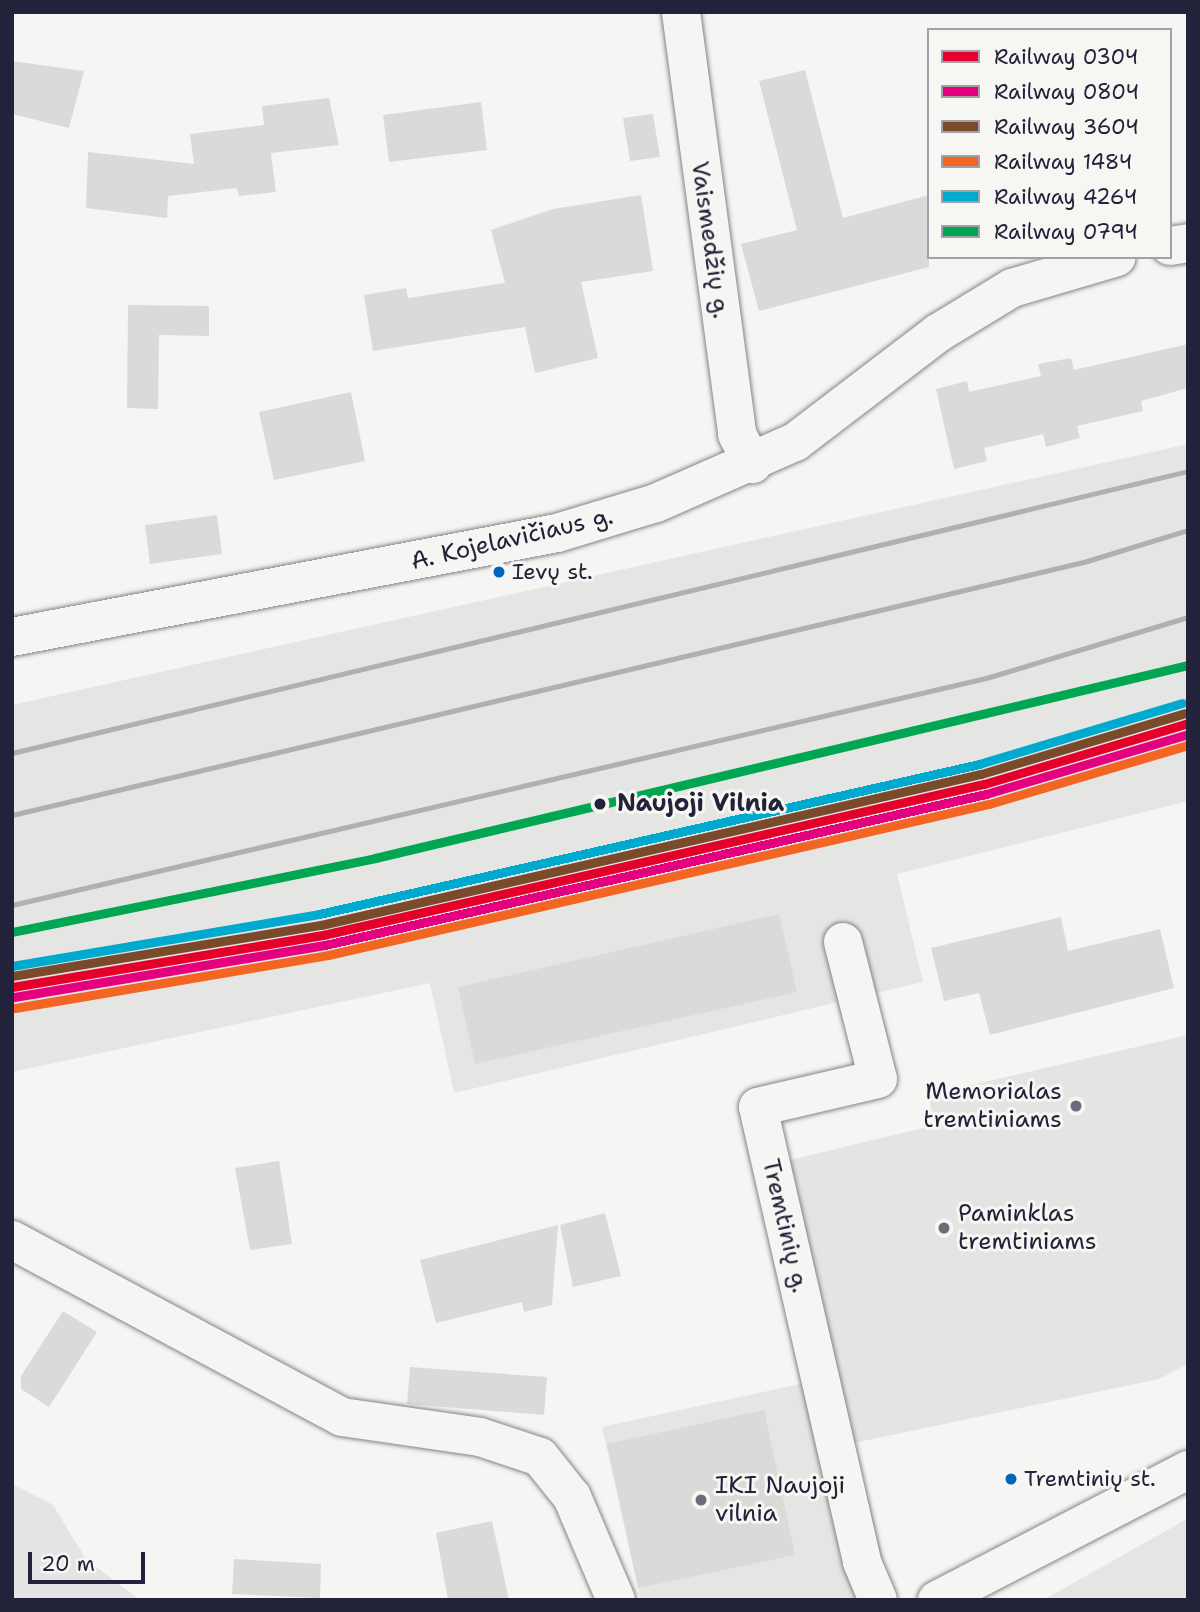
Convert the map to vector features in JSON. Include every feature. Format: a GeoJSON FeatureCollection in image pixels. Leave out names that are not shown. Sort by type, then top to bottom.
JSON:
{"type":"FeatureCollection","features":[{"type":"Feature","properties":{"kind":"street","name":"Vaismedžių g."},"geometry":{"type":"LineString","coordinates":[[681,12],[737,434],[752,464]]}},
{"type":"Feature","properties":{"kind":"street","name":"A. Kojelavičiaus g."},"geometry":{"type":"LineString","coordinates":[[12,637],[557,533],[752,464],[795,442],[976,306],[1023,284],[1110,259]]}},
{"type":"Feature","properties":{"kind":"street","name":"Tremtinių g."},"geometry":{"type":"LineString","coordinates":[[843,942],[878,1079],[758,1107],[862,1562],[878,1600]]}},
{"type":"Feature","properties":{"kind":"street"},"geometry":{"type":"LineString","coordinates":[[12,1240],[342,1418],[480,1437],[540,1457],[572,1497],[616,1600]]}},
{"type":"Feature","properties":{"kind":"street"},"geometry":{"type":"LineString","coordinates":[[937,1600],[1188,1470]]}},
{"type":"Feature","properties":{"kind":"shaded area"},"geometry":{"type":"Polygon","coordinates":[[[1188,444],[1188,801],[897,874],[923,982],[454,1093],[430,983],[12,1072],[12,705],[1188,444]]]}},
{"type":"Feature","properties":{"kind":"shaded area"},"geometry":{"type":"Polygon","coordinates":[[[1188,1035],[1188,1364],[1159,1379],[854,1443],[782,1162],[935,1125],[928,1095],[1188,1035]]]}},
{"type":"Feature","properties":{"kind":"shaded area"},"geometry":{"type":"Polygon","coordinates":[[[837,1376],[887,1575],[850,1600],[641,1600],[602,1427],[837,1376]]]}},
{"type":"Feature","properties":{"kind":"shaded area"},"geometry":{"type":"Polygon","coordinates":[[[12,1484],[53,1505],[86,1559],[140,1600],[12,1600],[12,1484]]]}},
{"type":"Feature","properties":{"kind":"shaded area"},"geometry":{"type":"Polygon","coordinates":[[[1188,1518],[1188,1600],[1043,1600],[1166,1531],[1188,1518]]]}},
{"type":"Feature","properties":{"kind":"building"},"geometry":{"type":"Polygon","coordinates":[[[12,61],[84,71],[69,128],[12,114],[12,61]]]}},
{"type":"Feature","properties":{"kind":"building"},"geometry":{"type":"Polygon","coordinates":[[[805,70],[843,218],[927,196],[929,267],[759,311],[741,244],[797,230],[759,81],[805,70]]]}},
{"type":"Feature","properties":{"kind":"building"},"geometry":{"type":"Polygon","coordinates":[[[329,98],[339,145],[271,153],[276,192],[239,196],[237,188],[168,196],[167,218],[86,208],[88,152],[194,164],[190,134],[264,125],[262,106],[329,98]]]}},
{"type":"Feature","properties":{"kind":"building"},"geometry":{"type":"Polygon","coordinates":[[[481,102],[487,150],[389,162],[383,115],[481,102]]]}},
{"type":"Feature","properties":{"kind":"building"},"geometry":{"type":"Polygon","coordinates":[[[653,114],[660,157],[630,161],[623,118],[653,114]]]}},
{"type":"Feature","properties":{"kind":"building"},"geometry":{"type":"Polygon","coordinates":[[[641,195],[653,271],[581,282],[598,358],[535,373],[525,327],[373,351],[364,295],[406,288],[408,298],[505,283],[491,230],[553,209],[641,195]]]}},
{"type":"Feature","properties":{"kind":"building"},"geometry":{"type":"Polygon","coordinates":[[[128,305],[209,306],[209,336],[159,335],[158,409],[127,408],[128,305]]]}},
{"type":"Feature","properties":{"kind":"building"},"geometry":{"type":"Polygon","coordinates":[[[1188,344],[1188,388],[1141,401],[1143,411],[1077,426],[1080,438],[1046,447],[1043,434],[984,448],[987,461],[954,469],[936,389],[967,381],[969,392],[1041,376],[1038,364],[1071,358],[1074,370],[1188,344]]]}},
{"type":"Feature","properties":{"kind":"building"},"geometry":{"type":"Polygon","coordinates":[[[351,392],[365,461],[274,480],[259,412],[351,392]]]}},
{"type":"Feature","properties":{"kind":"building"},"geometry":{"type":"Polygon","coordinates":[[[217,515],[222,554],[150,564],[145,525],[217,515]]]}},
{"type":"Feature","properties":{"kind":"building"},"geometry":{"type":"Polygon","coordinates":[[[779,914],[797,992],[475,1064],[458,987],[779,914]]]}},
{"type":"Feature","properties":{"kind":"building"},"geometry":{"type":"Polygon","coordinates":[[[1061,917],[1068,951],[1160,929],[1174,988],[990,1035],[979,993],[944,1001],[931,948],[1061,917]]]}},
{"type":"Feature","properties":{"kind":"building"},"geometry":{"type":"Polygon","coordinates":[[[279,1161],[292,1244],[250,1250],[235,1168],[279,1161]]]}},
{"type":"Feature","properties":{"kind":"building"},"geometry":{"type":"Polygon","coordinates":[[[605,1213],[621,1276],[573,1287],[560,1225],[605,1213]]]}},
{"type":"Feature","properties":{"kind":"building"},"geometry":{"type":"Polygon","coordinates":[[[558,1225],[552,1305],[524,1312],[522,1302],[436,1323],[420,1260],[558,1225]]]}},
{"type":"Feature","properties":{"kind":"building"},"geometry":{"type":"Polygon","coordinates":[[[63,1311],[97,1332],[49,1407],[21,1389],[21,1376],[63,1311]]]}},
{"type":"Feature","properties":{"kind":"building"},"geometry":{"type":"Polygon","coordinates":[[[410,1367],[547,1377],[544,1415],[407,1404],[410,1367]]]}},
{"type":"Feature","properties":{"kind":"building","name":"IKI Naujoji vilnia"},"geometry":{"type":"Polygon","coordinates":[[[764,1410],[795,1555],[638,1588],[607,1444],[764,1410]]]}},
{"type":"Feature","properties":{"kind":"building"},"geometry":{"type":"Polygon","coordinates":[[[492,1521],[509,1600],[448,1600],[436,1533],[492,1521]]]}},
{"type":"Feature","properties":{"kind":"building"},"geometry":{"type":"Polygon","coordinates":[[[234,1559],[321,1564],[320,1598],[232,1594],[234,1559]]]}},
{"type":"Feature","properties":{"kind":"railway"},"geometry":{"type":"LineString","coordinates":[[12,753],[1188,471]]}},
{"type":"Feature","properties":{"kind":"railway"},"geometry":{"type":"LineString","coordinates":[[12,815],[1087,561],[1188,530]]}},
{"type":"Feature","properties":{"kind":"railway"},"geometry":{"type":"LineString","coordinates":[[12,905],[986,678],[1188,617]]}},
{"type":"Feature","properties":{"kind":"rail line","name":"079Ч"},"geometry":{"type":"LineString","coordinates":[[12,932],[375,858],[1188,665]]}},
{"type":"Feature","properties":{"kind":"rail line","name":"426Ч"},"geometry":{"type":"LineString","coordinates":[[12,966],[319,914],[979,764],[1182,703]]}},
{"type":"Feature","properties":{"kind":"rail line","name":"360Ч"},"geometry":{"type":"LineString","coordinates":[[12,976],[321,925],[981,774],[1185,713]]}},
{"type":"Feature","properties":{"kind":"rail line","name":"030Ч"},"geometry":{"type":"LineString","coordinates":[[12,987],[323,935],[984,784],[1188,723]]}},
{"type":"Feature","properties":{"kind":"rail line","name":"080Ч"},"geometry":{"type":"LineString","coordinates":[[14,997],[325,945],[986,794],[1188,734]]}},
{"type":"Feature","properties":{"kind":"rail line","name":"148Ч"},"geometry":{"type":"LineString","coordinates":[[15,1008],[328,955],[989,804],[1188,745]]}},
{"type":"Feature","properties":{"kind":"place","name":"Ievų st."},"geometry":{"type":"Point","coordinates":[499,572]}},
{"type":"Feature","properties":{"kind":"place","name":"Naujoji Vilnia"},"geometry":{"type":"Point","coordinates":[600,804]}},
{"type":"Feature","properties":{"kind":"place","name":"Memorialas tremtiniams"},"geometry":{"type":"Point","coordinates":[1076,1106]}},
{"type":"Feature","properties":{"kind":"place","name":"Paminklas tremtiniams"},"geometry":{"type":"Point","coordinates":[944,1228]}},
{"type":"Feature","properties":{"kind":"place","name":"Tremtinių st."},"geometry":{"type":"Point","coordinates":[1011,1479]}},
{"type":"Feature","properties":{"kind":"place","name":"IKI Naujoji vilnia"},"geometry":{"type":"Point","coordinates":[701,1500]}}]}
